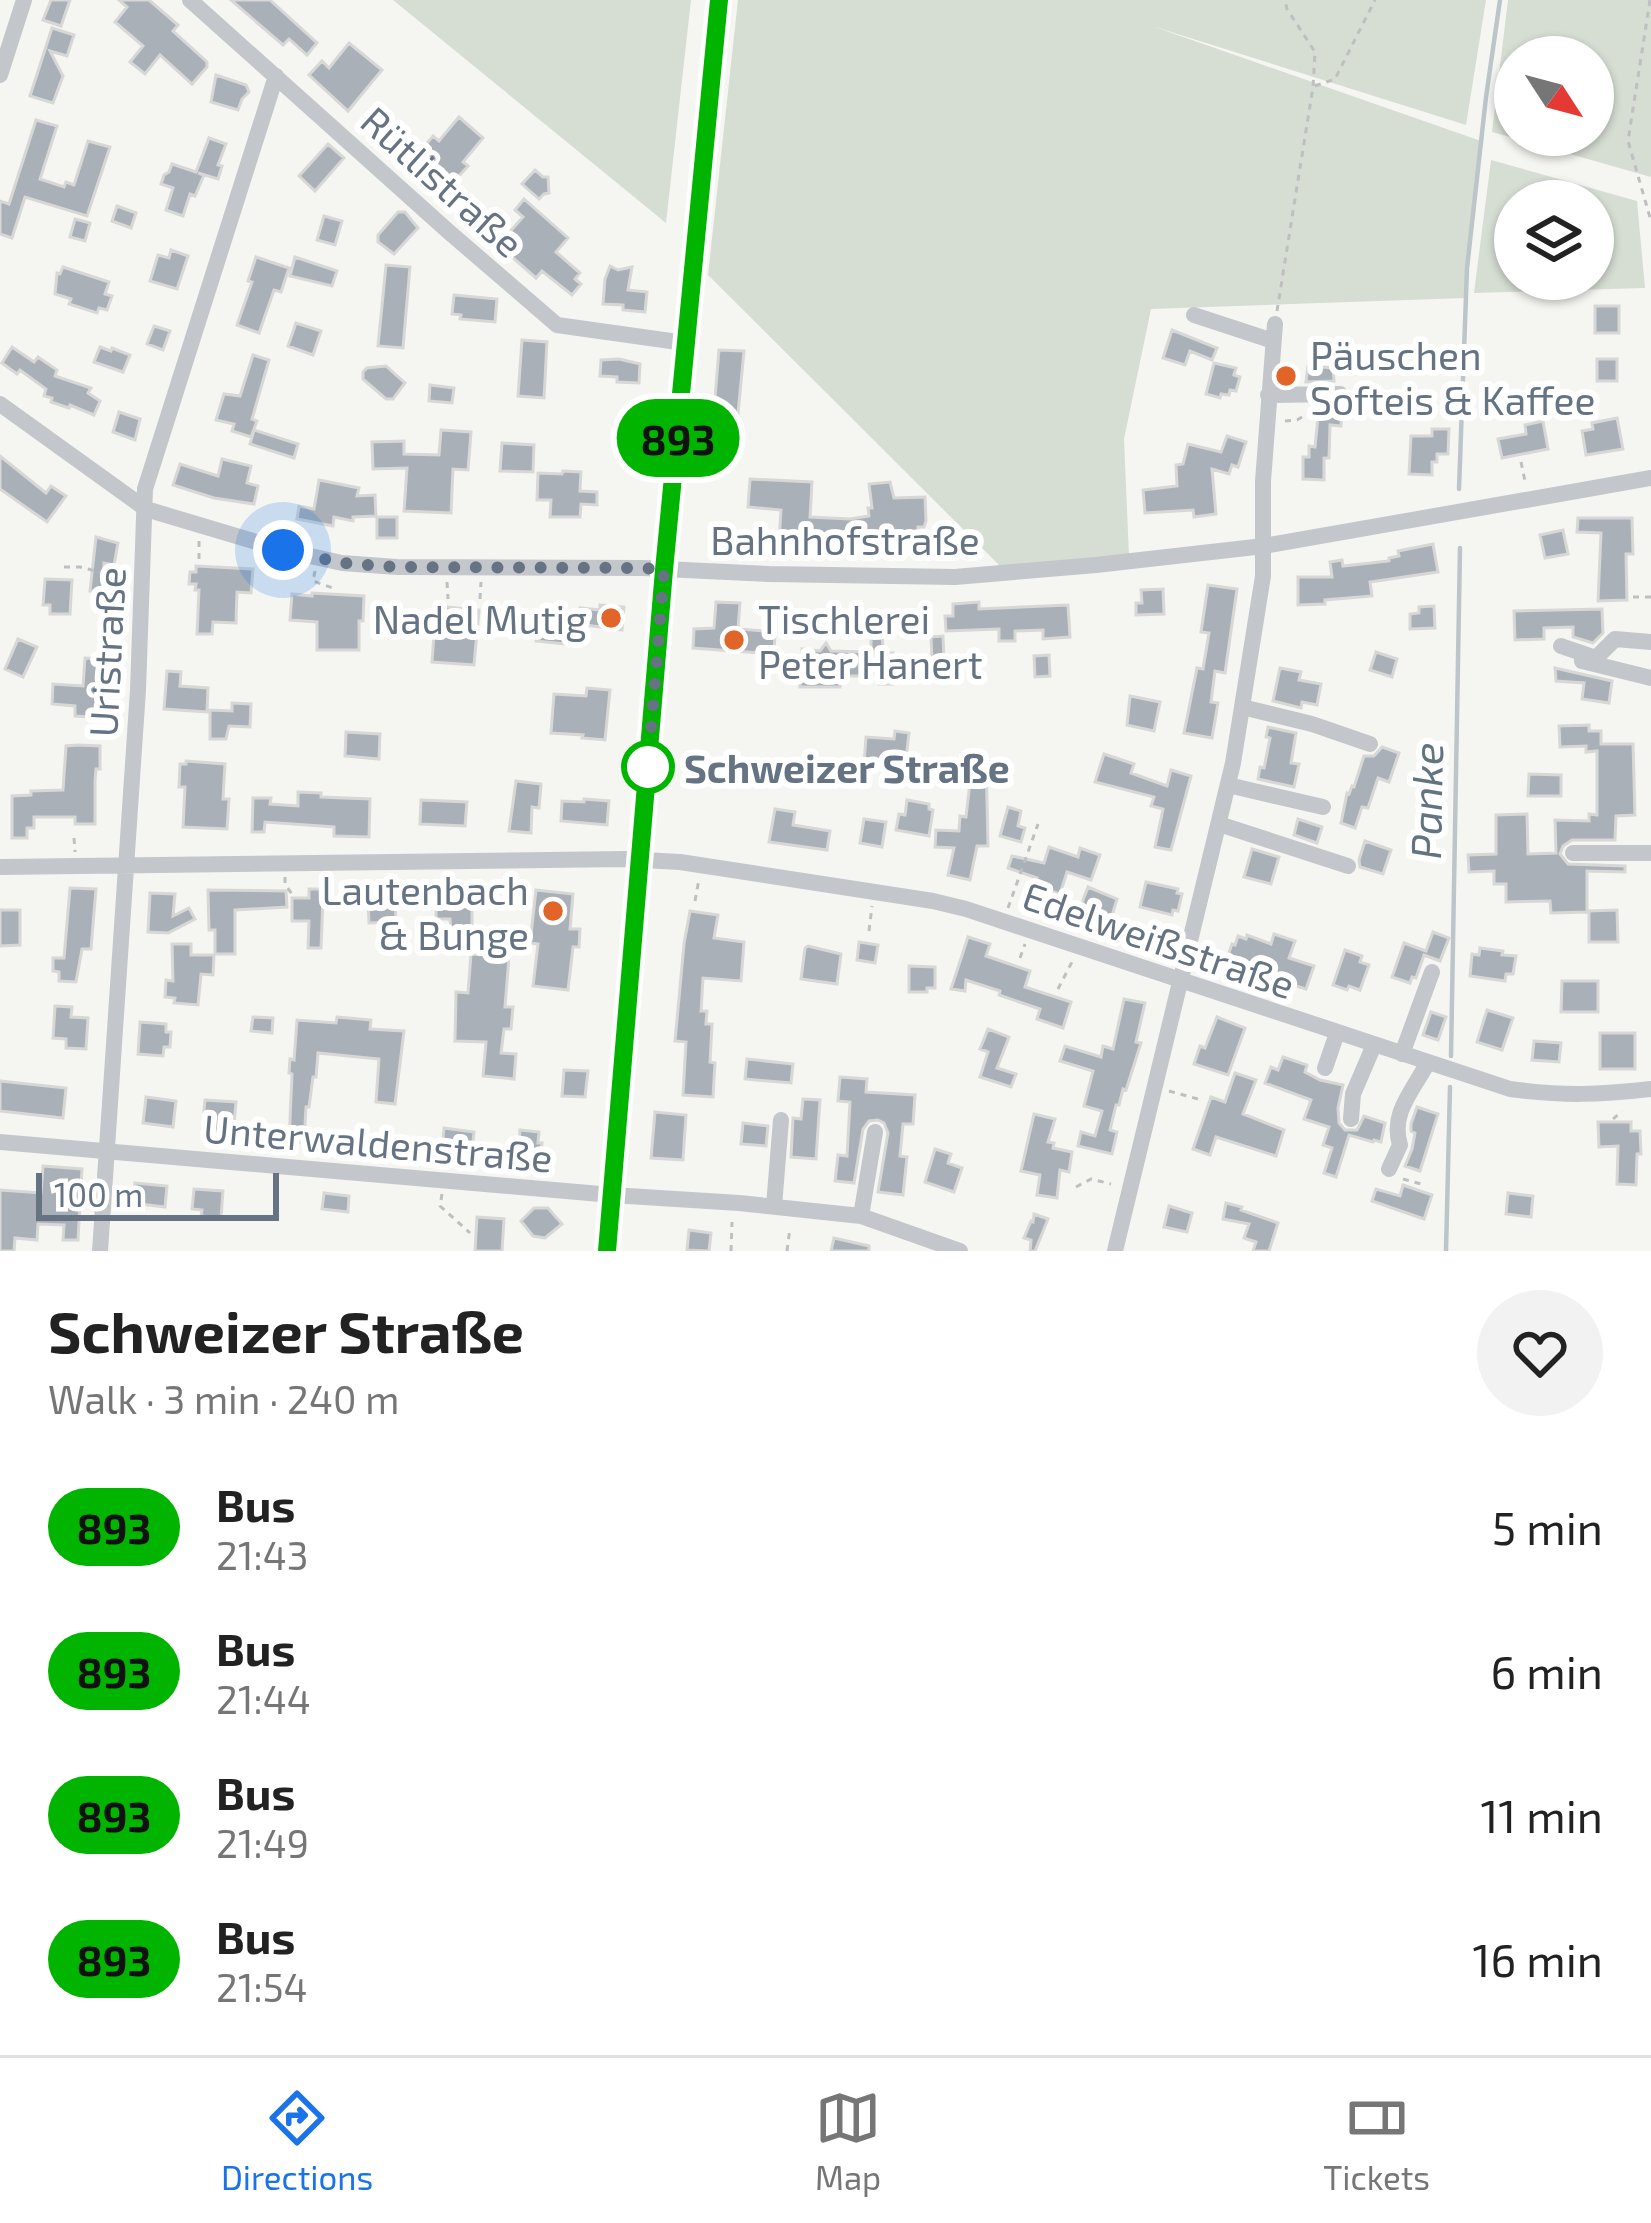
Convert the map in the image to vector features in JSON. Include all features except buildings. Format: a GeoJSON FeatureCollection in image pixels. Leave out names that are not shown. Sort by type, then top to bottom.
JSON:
{"type":"FeatureCollection","features":[{"type":"Feature","properties":{"kind":"main road"},"geometry":{"type":"LineString","coordinates":[[607,1251],[695,220],[719,0]]}},
{"type":"Feature","properties":{"kind":"street"},"geometry":{"type":"LineString","coordinates":[[0,75],[24,0]]}},
{"type":"Feature","properties":{"kind":"street","name":"Rütlistraße"},"geometry":{"type":"LineString","coordinates":[[190,0],[557,325],[685,343]]}},
{"type":"Feature","properties":{"kind":"street","name":"Uristraße"},"geometry":{"type":"LineString","coordinates":[[100,1251],[145,489],[276,76]]}},
{"type":"Feature","properties":{"kind":"street"},"geometry":{"type":"LineString","coordinates":[[1115,1251],[1228,785],[1263,576],[1266,426],[1274,333],[1194,315]]}},
{"type":"Feature","properties":{"kind":"street"},"geometry":{"type":"LineString","coordinates":[[1268,394],[1340,394]]}},
{"type":"Feature","properties":{"kind":"street","name":"Bahnhofstraße"},"geometry":{"type":"LineString","coordinates":[[0,404],[146,509],[283,550],[342,563],[405,568],[643,568],[955,577],[1264,546],[1651,478]]}},
{"type":"Feature","properties":{"kind":"street"},"geometry":{"type":"LineString","coordinates":[[1561,646],[1596,658],[1615,639],[1651,642]]}},
{"type":"Feature","properties":{"kind":"street"},"geometry":{"type":"LineString","coordinates":[[1581,661],[1651,678]]}},
{"type":"Feature","properties":{"kind":"street"},"geometry":{"type":"LineString","coordinates":[[1242,707],[1370,744]]}},
{"type":"Feature","properties":{"kind":"street"},"geometry":{"type":"LineString","coordinates":[[1228,785],[1323,807]]}},
{"type":"Feature","properties":{"kind":"street"},"geometry":{"type":"LineString","coordinates":[[1219,824],[1348,866]]}},
{"type":"Feature","properties":{"kind":"street"},"geometry":{"type":"LineString","coordinates":[[1573,853],[1651,853]]}},
{"type":"Feature","properties":{"kind":"street"},"geometry":{"type":"LineString","coordinates":[[0,867],[639,859]]}},
{"type":"Feature","properties":{"kind":"street","name":"Edelweißstraße"},"geometry":{"type":"LineString","coordinates":[[639,859],[932,901],[1510,1089],[1593,1096],[1651,1089]]}},
{"type":"Feature","properties":{"kind":"street"},"geometry":{"type":"LineString","coordinates":[[1402,1054],[1432,972]]}},
{"type":"Feature","properties":{"kind":"street"},"geometry":{"type":"LineString","coordinates":[[1325,1068],[1337,1033]]}},
{"type":"Feature","properties":{"kind":"street"},"geometry":{"type":"LineString","coordinates":[[1352,1119],[1353,1094],[1374,1045]]}},
{"type":"Feature","properties":{"kind":"street"},"geometry":{"type":"LineString","coordinates":[[1389,1169],[1400,1145],[1395,1129],[1399,1112],[1428,1063]]}},
{"type":"Feature","properties":{"kind":"street"},"geometry":{"type":"LineString","coordinates":[[781,1120],[783,1208]]}},
{"type":"Feature","properties":{"kind":"street"},"geometry":{"type":"LineString","coordinates":[[861,1216],[874,1132]]}},
{"type":"Feature","properties":{"kind":"street","name":"Unterwaldenstraße"},"geometry":{"type":"LineString","coordinates":[[0,1142],[303,1176],[444,1180],[861,1216],[960,1251]]}},
{"type":"Feature","properties":{"kind":"path"},"geometry":{"type":"LineString","coordinates":[[1274,333],[1315,52],[1285,0]]}},
{"type":"Feature","properties":{"kind":"path"},"geometry":{"type":"LineString","coordinates":[[1313,87],[1335,79],[1375,0]]}},
{"type":"Feature","properties":{"kind":"path"},"geometry":{"type":"LineString","coordinates":[[1650,0],[1628,140],[1651,221]]}},
{"type":"Feature","properties":{"kind":"path"},"geometry":{"type":"LineString","coordinates":[[1266,426],[1309,413]]}},
{"type":"Feature","properties":{"kind":"path"},"geometry":{"type":"LineString","coordinates":[[1521,462],[1529,501]]}},
{"type":"Feature","properties":{"kind":"path"},"geometry":{"type":"LineString","coordinates":[[317,557],[313,581],[333,588]]}},
{"type":"Feature","properties":{"kind":"path"},"geometry":{"type":"LineString","coordinates":[[64,567],[108,574],[116,588],[142,590]]}},
{"type":"Feature","properties":{"kind":"path"},"geometry":{"type":"LineString","coordinates":[[1633,597],[1651,597]]}},
{"type":"Feature","properties":{"kind":"path"},"geometry":{"type":"LineString","coordinates":[[1003,921],[1038,824]]}},
{"type":"Feature","properties":{"kind":"path"},"geometry":{"type":"LineString","coordinates":[[695,902],[701,866]]}},
{"type":"Feature","properties":{"kind":"path"},"geometry":{"type":"LineString","coordinates":[[869,931],[874,892]]}},
{"type":"Feature","properties":{"kind":"path"},"geometry":{"type":"LineString","coordinates":[[1058,989],[1077,947]]}},
{"type":"Feature","properties":{"kind":"path"},"geometry":{"type":"LineString","coordinates":[[1156,1087],[1198,1099]]}},
{"type":"Feature","properties":{"kind":"path"},"geometry":{"type":"LineString","coordinates":[[444,1180],[440,1207],[470,1233]]}},
{"type":"Feature","properties":{"kind":"path"},"geometry":{"type":"LineString","coordinates":[[1076,1187],[1091,1180],[1131,1189]]}},
{"type":"Feature","properties":{"kind":"path"},"geometry":{"type":"LineString","coordinates":[[730,1202],[731,1251]]}},
{"type":"Feature","properties":{"kind":"path"},"geometry":{"type":"LineString","coordinates":[[783,1208],[787,1251]]}},
{"type":"Feature","properties":{"kind":"shaded area"},"geometry":{"type":"Polygon","coordinates":[[[393,0],[691,0],[666,223],[393,0]]]}},
{"type":"Feature","properties":{"kind":"shaded area"},"geometry":{"type":"Polygon","coordinates":[[[738,0],[1486,0],[1466,125],[1152,26],[1481,141],[1466,298],[1151,309],[1124,439],[1129,556],[1006,572],[708,275],[738,0]]]}},
{"type":"Feature","properties":{"kind":"shaded area"},"geometry":{"type":"Polygon","coordinates":[[[1508,0],[1651,0],[1651,177],[1577,156],[1614,156],[1614,36],[1504,36],[1508,0]]]}},
{"type":"Feature","properties":{"kind":"shaded area"},"geometry":{"type":"Polygon","coordinates":[[[1491,160],[1562,180],[1494,180],[1494,292],[1474,293],[1491,160]]]}},
{"type":"Feature","properties":{"kind":"shaded area"},"geometry":{"type":"Polygon","coordinates":[[[1614,195],[1637,201],[1645,288],[1614,289],[1614,195]]]}},
{"type":"Feature","properties":{"kind":"waterway","name":"Panke"},"geometry":{"type":"LineString","coordinates":[[1459,489],[1467,268],[1500,0]]}},
{"type":"Feature","properties":{"kind":"waterway","name":"Panke"},"geometry":{"type":"LineString","coordinates":[[1451,1056],[1460,548]]}},
{"type":"Feature","properties":{"kind":"waterway","name":"Panke"},"geometry":{"type":"LineString","coordinates":[[1446,1251],[1450,1087]]}},
{"type":"Feature","properties":{"kind":"bus line","name":"893"},"geometry":{"type":"LineString","coordinates":[[607,1251],[695,220],[719,0]]}},
{"type":"Feature","properties":{"kind":"place","name":"Päuschen Softeis & Kaffee"},"geometry":{"type":"Point","coordinates":[1286,376]}},
{"type":"Feature","properties":{"kind":"place","name":"Nadel Mutig"},"geometry":{"type":"Point","coordinates":[611,618]}},
{"type":"Feature","properties":{"kind":"place","name":"Tischlerei Peter Hanert"},"geometry":{"type":"Point","coordinates":[734,640]}},
{"type":"Feature","properties":{"kind":"place","name":"Schweizer Straße"},"geometry":{"type":"Point","coordinates":[648,767]}},
{"type":"Feature","properties":{"kind":"place","name":"Lautenbach & Bunge"},"geometry":{"type":"Point","coordinates":[553,911]}},
{"type":"Feature","properties":{"kind":"route"},"geometry":{"type":"LineString","coordinates":[[283,550],[342,563],[397,567],[664,570],[648,767]]}}]}
